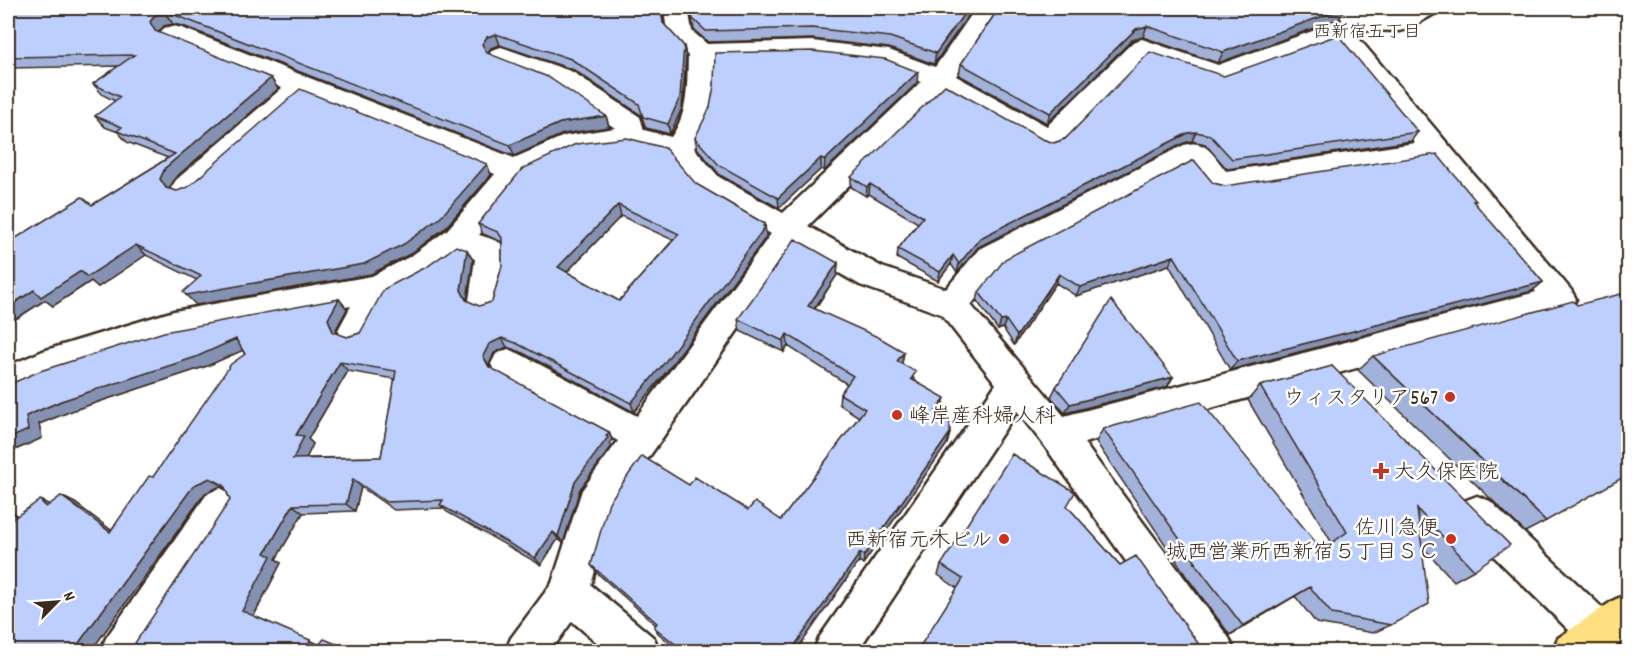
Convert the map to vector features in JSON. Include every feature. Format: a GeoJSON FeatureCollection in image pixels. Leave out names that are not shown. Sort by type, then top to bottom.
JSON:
{"type":"FeatureCollection","features":[{"type":"Feature","properties":{"kind":"street"},"geometry":{"type":"LineString","coordinates":[[675,8],[680,33],[701,53],[812,50],[889,59],[940,79],[1050,140],[1142,48],[1218,75],[1347,20],[1399,23],[1425,8]]}},
{"type":"Feature","properties":{"kind":"street"},"geometry":{"type":"LineString","coordinates":[[525,651],[569,593],[595,502],[790,231],[794,221],[940,79],[989,8]]}},
{"type":"Feature","properties":{"kind":"street"},"geometry":{"type":"LineString","coordinates":[[1057,434],[1338,376],[1560,299],[1439,150],[1347,20]]}},
{"type":"Feature","properties":{"kind":"street"},"geometry":{"type":"LineString","coordinates":[[173,34],[515,170]]}},
{"type":"Feature","properties":{"kind":"street"},"geometry":{"type":"LineString","coordinates":[[678,149],[693,130],[700,103],[701,53]]}},
{"type":"Feature","properties":{"kind":"street"},"geometry":{"type":"LineString","coordinates":[[501,56],[564,79],[630,124],[630,136]]}},
{"type":"Feature","properties":{"kind":"street"},"geometry":{"type":"LineString","coordinates":[[186,188],[301,86]]}},
{"type":"Feature","properties":{"kind":"street"},"geometry":{"type":"LineString","coordinates":[[8,382],[43,366],[174,325],[378,288],[422,265],[458,239],[515,170],[574,143],[630,136],[678,149],[709,185],[871,276],[952,305],[1057,434],[1215,651]]}},
{"type":"Feature","properties":{"kind":"street"},"geometry":{"type":"LineString","coordinates":[[952,305],[990,258],[1194,152],[1219,183],[1439,150]]}},
{"type":"Feature","properties":{"kind":"street"},"geometry":{"type":"LineString","coordinates":[[458,239],[491,253],[485,300]]}},
{"type":"Feature","properties":{"kind":"street"},"geometry":{"type":"LineString","coordinates":[[355,330],[378,288]]}},
{"type":"Feature","properties":{"kind":"street"},"geometry":{"type":"LineString","coordinates":[[508,364],[641,436]]}},
{"type":"Feature","properties":{"kind":"street"},"geometry":{"type":"LineString","coordinates":[[833,651],[1016,383]]}},
{"type":"Feature","properties":{"kind":"street"},"geometry":{"type":"LineString","coordinates":[[1457,494],[1600,632]]}},
{"type":"Feature","properties":{"kind":"street"},"geometry":{"type":"LineString","coordinates":[[120,651],[220,506]]}},
{"type":"Feature","properties":{"kind":"street"},"geometry":{"type":"LineString","coordinates":[[569,593],[640,651]]}},
{"type":"Feature","properties":{"kind":"building"},"geometry":{"type":"Polygon","coordinates":[[[8,8],[661,8],[663,23],[684,46],[680,97],[668,124],[643,117],[639,104],[571,59],[496,34],[487,37],[482,44],[487,53],[548,77],[606,116],[560,123],[510,145],[175,15],[165,13],[155,15],[150,22],[155,31],[271,78],[165,168],[160,179],[166,188],[177,191],[188,187],[300,89],[487,164],[440,218],[404,244],[364,264],[186,295],[183,292],[201,276],[136,245],[87,277],[81,271],[41,297],[34,290],[8,307],[8,243],[82,197],[92,205],[175,154],[117,131],[122,127],[95,116],[120,97],[93,84],[134,55],[8,57],[8,48],[14,39],[8,32],[8,8]]]}},
{"type":"Feature","properties":{"kind":"building"},"geometry":{"type":"Polygon","coordinates":[[[690,8],[968,8],[936,53],[890,37],[812,28],[706,31],[693,19],[690,8]]]}},
{"type":"Feature","properties":{"kind":"building"},"geometry":{"type":"Polygon","coordinates":[[[999,8],[1345,8],[1223,52],[1147,26],[1136,29],[1050,113],[961,64],[999,8]]]}},
{"type":"Feature","properties":{"kind":"building"},"geometry":{"type":"Polygon","coordinates":[[[1338,35],[1418,132],[1232,159],[1210,135],[1188,133],[980,238],[959,264],[953,255],[940,272],[898,249],[923,217],[870,184],[867,187],[851,177],[945,85],[1042,139],[1054,143],[1065,139],[1150,52],[1224,76],[1338,35]]]}},
{"type":"Feature","properties":{"kind":"building"},"geometry":{"type":"Polygon","coordinates":[[[812,51],[885,59],[918,72],[825,160],[821,158],[778,198],[719,165],[695,138],[710,107],[714,86],[715,53],[812,51]]]}},
{"type":"Feature","properties":{"kind":"building"},"geometry":{"type":"Polygon","coordinates":[[[627,138],[665,148],[696,184],[765,224],[763,226],[765,227],[665,362],[631,403],[516,343],[502,338],[489,344],[483,356],[489,367],[609,432],[606,436],[608,437],[575,482],[558,536],[553,532],[535,558],[440,505],[443,500],[386,502],[353,479],[346,504],[293,505],[265,553],[271,556],[242,611],[310,640],[307,651],[145,651],[135,643],[230,500],[224,485],[210,478],[194,485],[73,651],[8,651],[8,516],[11,520],[40,500],[46,507],[61,496],[110,532],[149,476],[153,477],[231,364],[245,354],[236,339],[196,357],[61,401],[26,416],[28,430],[8,439],[8,385],[40,371],[164,332],[339,299],[328,319],[333,332],[347,337],[360,333],[384,289],[428,266],[456,246],[467,250],[461,290],[466,300],[479,306],[492,302],[502,266],[502,238],[498,232],[478,224],[522,169],[576,144],[627,138]],[[618,205],[558,267],[619,301],[679,234],[618,205]],[[340,362],[296,435],[304,436],[293,459],[381,457],[396,371],[340,362]]]}},
{"type":"Feature","properties":{"kind":"building"},"geometry":{"type":"Polygon","coordinates":[[[1437,154],[1476,201],[1473,201],[1543,282],[1237,361],[1174,256],[1080,287],[1059,274],[1017,336],[1006,320],[1001,321],[979,292],[1005,259],[1194,160],[1213,183],[1225,186],[1437,154]]]}},
{"type":"Feature","properties":{"kind":"building"},"geometry":{"type":"Polygon","coordinates":[[[795,239],[838,263],[808,306],[880,338],[904,352],[897,361],[916,372],[911,379],[945,398],[936,411],[950,419],[950,433],[864,556],[860,553],[795,645],[803,651],[684,651],[654,627],[657,623],[591,565],[609,502],[642,456],[689,485],[695,477],[748,510],[755,502],[781,520],[865,409],[840,394],[853,376],[787,334],[783,341],[738,319],[795,239]]]}},
{"type":"Feature","properties":{"kind":"building"},"geometry":{"type":"Polygon","coordinates":[[[1629,292],[1629,474],[1546,521],[1373,356],[1573,301],[1577,305],[1629,292]]]}},
{"type":"Feature","properties":{"kind":"building"},"geometry":{"type":"Polygon","coordinates":[[[1111,300],[1173,377],[1070,404],[1056,387],[1111,300]]]}},
{"type":"Feature","properties":{"kind":"building"},"geometry":{"type":"Polygon","coordinates":[[[1332,366],[1510,545],[1474,570],[1417,509],[1429,604],[1391,625],[1332,614],[1310,587],[1243,626],[1194,562],[1197,564],[1103,429],[1201,402],[1322,550],[1347,532],[1260,386],[1332,366]]]}},
{"type":"Feature","properties":{"kind":"building"},"geometry":{"type":"Polygon","coordinates":[[[1012,454],[1075,492],[1067,506],[1120,565],[1136,556],[1200,646],[1216,647],[1216,651],[917,651],[963,579],[941,565],[1012,454]]]}},
{"type":"Feature","properties":{"kind":"building"},"geometry":{"type":"Polygon","coordinates":[[[324,639],[353,651],[314,651],[324,639]]]}},
{"type":"Feature","properties":{"kind":"place","name":"ウィスタリア567"},"geometry":{"type":"Point","coordinates":[1450,397]}},
{"type":"Feature","properties":{"kind":"place","name":"峰岸産科婦人科"},"geometry":{"type":"Point","coordinates":[897,415]}},
{"type":"Feature","properties":{"kind":"place","name":"大久保医院"},"geometry":{"type":"Point","coordinates":[1381,471]}},
{"type":"Feature","properties":{"kind":"place","name":"西新宿元木ビル"},"geometry":{"type":"Point","coordinates":[1004,539]}},
{"type":"Feature","properties":{"kind":"place","name":"佐川急便 城西営業所西新宿５丁目ＳＣ"},"geometry":{"type":"Point","coordinates":[1451,539]}},
{"type":"Feature","properties":{"kind":"district","name":"西新宿五丁目"},"geometry":{"type":"Point","coordinates":[1367,31]}}]}
